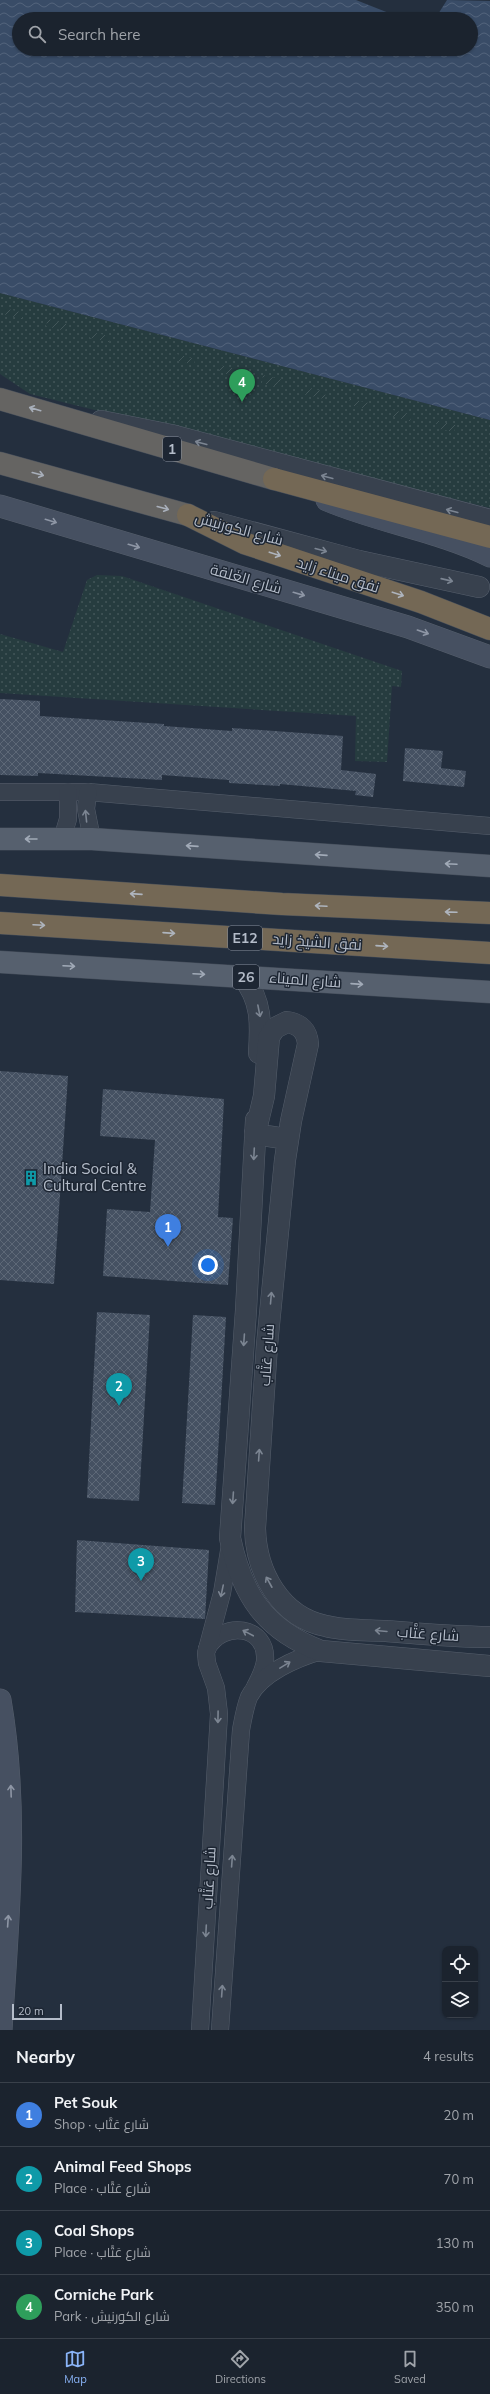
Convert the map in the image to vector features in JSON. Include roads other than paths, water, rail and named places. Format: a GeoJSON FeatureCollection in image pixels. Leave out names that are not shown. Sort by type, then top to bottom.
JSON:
{"type":"FeatureCollection","features":[{"type":"Feature","properties":{"kind":"highway","name":"1"},"geometry":{"type":"LineString","coordinates":[[0,399],[274,479]]}},
{"type":"Feature","properties":{"kind":"highway","name":"شارع الكورنيش"},"geometry":{"type":"LineString","coordinates":[[0,463],[188,515]]}},
{"type":"Feature","properties":{"kind":"highway"},"geometry":{"type":"LineString","coordinates":[[274,479],[490,538]]}},
{"type":"Feature","properties":{"kind":"highway","name":"نفق ميناء زايد"},"geometry":{"type":"LineString","coordinates":[[188,515],[244,543],[421,602],[490,629]]}},
{"type":"Feature","properties":{"kind":"highway"},"geometry":{"type":"LineString","coordinates":[[0,886],[282,904],[490,913]]}},
{"type":"Feature","properties":{"kind":"highway","name":"نفق الشيخ زايد"},"geometry":{"type":"LineString","coordinates":[[0,923],[490,953]]}},
{"type":"Feature","properties":{"kind":"main road"},"geometry":{"type":"LineString","coordinates":[[274,479],[357,513],[456,542],[490,556]]}},
{"type":"Feature","properties":{"kind":"main road","name":"شارع الغَلقة"},"geometry":{"type":"LineString","coordinates":[[0,506],[408,627],[490,657]]}},
{"type":"Feature","properties":{"kind":"main road"},"geometry":{"type":"LineString","coordinates":[[0,839],[92,839],[490,866]]}},
{"type":"Feature","properties":{"kind":"main road","name":"شارع الميناء"},"geometry":{"type":"LineString","coordinates":[[1,962],[490,992]]}},
{"type":"Feature","properties":{"kind":"main road"},"geometry":{"type":"LineString","coordinates":[[0,1700],[10,1777],[12,1828],[1,2030]]}},
{"type":"Feature","properties":{"kind":"street"},"geometry":{"type":"LineString","coordinates":[[70,419],[120,423],[171,434],[490,520]]}},
{"type":"Feature","properties":{"kind":"street","name":"شارع الكورنيش"},"geometry":{"type":"LineString","coordinates":[[188,515],[360,561],[479,587]]}},
{"type":"Feature","properties":{"kind":"street"},"geometry":{"type":"LineString","coordinates":[[0,792],[88,792],[490,826]]}},
{"type":"Feature","properties":{"kind":"street"},"geometry":{"type":"LineString","coordinates":[[62,839],[68,820],[68,792]]}},
{"type":"Feature","properties":{"kind":"street"},"geometry":{"type":"LineString","coordinates":[[88,792],[86,810],[92,839]]}},
{"type":"Feature","properties":{"kind":"street","name":"شارع عَتَّاب"},"geometry":{"type":"LineString","coordinates":[[200,2030],[219,1714],[216,1688],[207,1663],[206,1652],[222,1593],[230,1539],[246,1310],[260,1017],[256,999],[242,976]]}},
{"type":"Feature","properties":{"kind":"street","name":"شارع عَتَّاب"},"geometry":{"type":"LineString","coordinates":[[255,1134],[264,1096],[269,1037],[275,1028],[287,1022],[292,1023],[305,1032],[308,1044],[287,1139],[267,1345],[255,1514],[255,1544],[266,1576],[283,1603],[296,1615],[326,1627],[437,1636],[490,1637]]}},
{"type":"Feature","properties":{"kind":"street"},"geometry":{"type":"LineString","coordinates":[[255,1134],[287,1139]]}},
{"type":"Feature","properties":{"kind":"street","name":"شارع عَتَّاب"},"geometry":{"type":"LineString","coordinates":[[230,1539],[238,1572],[250,1597],[264,1615],[289,1637],[321,1651],[490,1666]]}},
{"type":"Feature","properties":{"kind":"street"},"geometry":{"type":"LineString","coordinates":[[206,1652],[211,1642],[219,1634],[230,1630],[241,1630],[252,1634],[260,1642],[265,1652],[263,1670],[253,1691]]}},
{"type":"Feature","properties":{"kind":"street","name":"شارع عَتَّاب"},"geometry":{"type":"LineString","coordinates":[[220,2030],[242,1730],[248,1699],[253,1691],[285,1665],[301,1657],[321,1651]]}},
{"type":"Feature","properties":{"kind":"water"},"geometry":{"type":"Polygon","coordinates":[[[0,0],[356,0],[386,12],[12,12],[12,56],[478,56],[478,12],[439,12],[447,0],[490,1],[490,420],[0,293],[0,0]]]}},
{"type":"Feature","properties":{"kind":"place","name":"Corniche Park"},"geometry":{"type":"Point","coordinates":[242,402]}},
{"type":"Feature","properties":{"kind":"place","name":"India Social & Cultural Centre"},"geometry":{"type":"Point","coordinates":[31,1178]}},
{"type":"Feature","properties":{"kind":"place","name":"Pet Souk"},"geometry":{"type":"Point","coordinates":[168,1247]}},
{"type":"Feature","properties":{"kind":"place","name":"Animal Feed Shops"},"geometry":{"type":"Point","coordinates":[119,1406]}},
{"type":"Feature","properties":{"kind":"place","name":"Coal Shops"},"geometry":{"type":"Point","coordinates":[141,1581]}}]}
